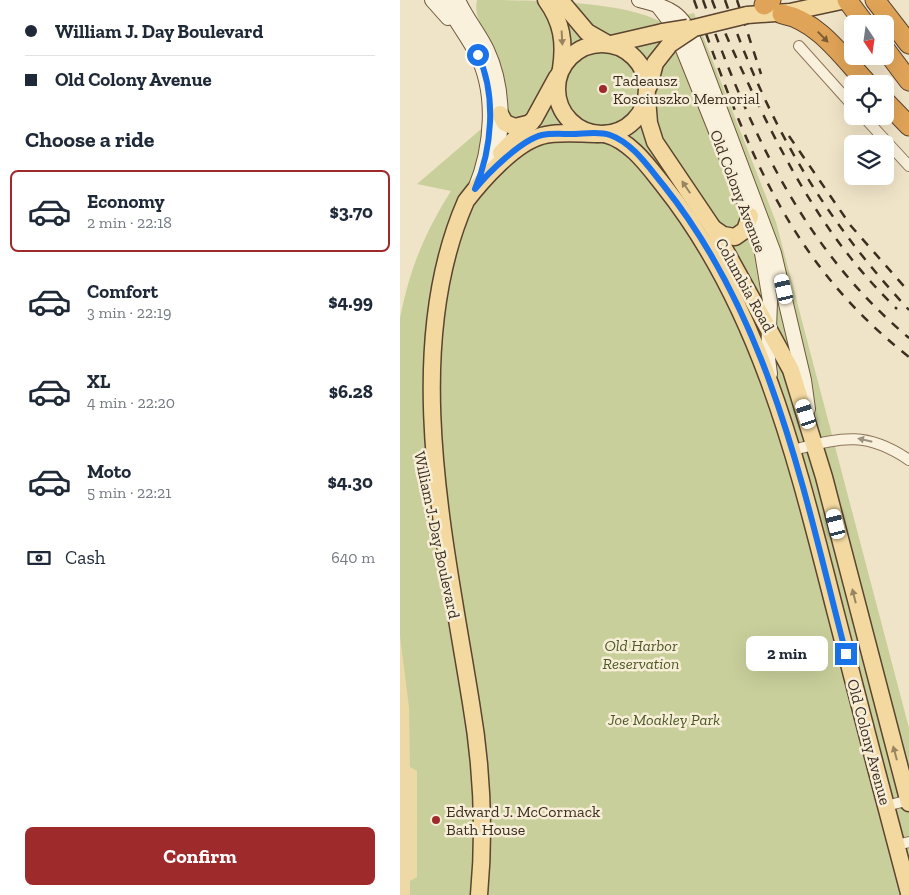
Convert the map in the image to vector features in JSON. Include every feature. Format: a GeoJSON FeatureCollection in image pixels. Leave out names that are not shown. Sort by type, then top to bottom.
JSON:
{"type":"FeatureCollection","features":[{"type":"Feature","properties":{"kind":"highway"},"geometry":{"type":"LineString","coordinates":[[846,0],[858,15]]}},
{"type":"Feature","properties":{"kind":"highway"},"geometry":{"type":"LineString","coordinates":[[875,0],[906,40]]}},
{"type":"Feature","properties":{"kind":"highway"},"geometry":{"type":"LineString","coordinates":[[774,5],[810,24],[859,75]]}},
{"type":"Feature","properties":{"kind":"highway"},"geometry":{"type":"LineString","coordinates":[[894,61],[909,81]]}},
{"type":"Feature","properties":{"kind":"highway"},"geometry":{"type":"LineString","coordinates":[[894,110],[909,126]]}},
{"type":"Feature","properties":{"kind":"main road"},"geometry":{"type":"LineString","coordinates":[[429,268],[448,227],[475,189],[493,168],[506,147],[531,122],[567,60],[580,49],[594,44],[666,38],[698,27],[747,15],[774,5],[846,0]]}},
{"type":"Feature","properties":{"kind":"main road"},"geometry":{"type":"LineString","coordinates":[[493,168],[540,136],[601,134],[622,130],[632,123],[642,110],[647,94],[646,76],[638,61],[628,51],[590,35],[556,4]]}},
{"type":"Feature","properties":{"kind":"main road"},"geometry":{"type":"LineString","coordinates":[[556,4],[562,29],[557,94],[562,111],[577,126],[601,134]]}},
{"type":"Feature","properties":{"kind":"main road","name":"Columbia Road"},"geometry":{"type":"LineString","coordinates":[[666,38],[655,63],[647,94],[649,123],[655,142],[713,228],[769,328],[791,370],[809,424]]}},
{"type":"Feature","properties":{"kind":"main road"},"geometry":{"type":"LineString","coordinates":[[500,114],[506,123],[512,127],[520,127],[531,122]]}},
{"type":"Feature","properties":{"kind":"main road","name":"Columbia Road"},"geometry":{"type":"LineString","coordinates":[[601,134],[618,139],[641,158],[690,221],[737,304],[773,392]]}},
{"type":"Feature","properties":{"kind":"main road"},"geometry":{"type":"LineString","coordinates":[[713,228],[723,235],[735,237],[745,230],[750,216]]}},
{"type":"Feature","properties":{"kind":"main road","name":"Old Colony Avenue"},"geometry":{"type":"LineString","coordinates":[[773,392],[793,450],[886,806],[903,844],[909,894]]}},
{"type":"Feature","properties":{"kind":"main road","name":"Old Colony Avenue"},"geometry":{"type":"LineString","coordinates":[[809,424],[909,801]]}},
{"type":"Feature","properties":{"kind":"main road","name":"William J. Day Boulevard"},"geometry":{"type":"LineString","coordinates":[[420,468],[430,519],[461,647],[478,742],[482,833],[479,895]]}},
{"type":"Feature","properties":{"kind":"street"},"geometry":{"type":"LineString","coordinates":[[432,0],[471,43]]}},
{"type":"Feature","properties":{"kind":"street"},"geometry":{"type":"LineString","coordinates":[[444,0],[471,43],[484,73],[490,106],[484,156],[475,189]]}},
{"type":"Feature","properties":{"kind":"street"},"geometry":{"type":"LineString","coordinates":[[458,0],[493,64],[498,84],[499,138],[493,168]]}},
{"type":"Feature","properties":{"kind":"street"},"geometry":{"type":"LineString","coordinates":[[467,0],[468,19]]}},
{"type":"Feature","properties":{"kind":"street"},"geometry":{"type":"LineString","coordinates":[[640,0],[655,4]]}},
{"type":"Feature","properties":{"kind":"street","name":"Old Colony Avenue"},"geometry":{"type":"LineString","coordinates":[[655,4],[668,17],[674,27],[750,216],[766,269],[770,301],[768,358],[773,392]]}},
{"type":"Feature","properties":{"kind":"street","name":"Old Colony Avenue"},"geometry":{"type":"LineString","coordinates":[[655,4],[679,14],[692,35],[770,238],[804,380],[809,424]]}},
{"type":"Feature","properties":{"kind":"street"},"geometry":{"type":"LineString","coordinates":[[799,46],[844,96]]}},
{"type":"Feature","properties":{"kind":"street"},"geometry":{"type":"LineString","coordinates":[[871,125],[909,166]]}},
{"type":"Feature","properties":{"kind":"street"},"geometry":{"type":"LineString","coordinates":[[793,450],[843,438],[856,438],[878,444],[909,460]]}},
{"type":"Feature","properties":{"kind":"street"},"geometry":{"type":"LineString","coordinates":[[886,806],[909,801]]}},
{"type":"Feature","properties":{"kind":"green space","name":"Old Harbor Reservation"},"geometry":{"type":"Polygon","coordinates":[[[477,0],[546,1],[597,5],[642,14],[659,21],[694,13],[776,222],[909,728],[909,895],[400,895],[400,318],[408,283],[419,252],[433,222],[451,191],[417,184],[508,106],[502,68],[495,49],[477,15],[477,0]]]}},
{"type":"Feature","properties":{"kind":"sand"},"geometry":{"type":"Polygon","coordinates":[[[400,636],[409,707],[410,767],[417,771],[417,877],[410,881],[410,895],[400,895],[400,636]]]}},
{"type":"Feature","properties":{"kind":"railway"},"geometry":{"type":"LineString","coordinates":[[694,0],[752,150],[774,195],[800,239],[830,280],[866,319],[909,357]]}},
{"type":"Feature","properties":{"kind":"railway"},"geometry":{"type":"LineString","coordinates":[[703,0],[740,95],[760,140],[783,184],[809,226],[838,265],[871,303],[909,338]]}},
{"type":"Feature","properties":{"kind":"railway"},"geometry":{"type":"LineString","coordinates":[[712,0],[757,102],[801,186],[854,262],[897,309]]}},
{"type":"Feature","properties":{"kind":"railway"},"geometry":{"type":"LineString","coordinates":[[725,0],[759,87],[778,127],[800,165],[849,239],[909,310]]}},
{"type":"Feature","properties":{"kind":"railway"},"geometry":{"type":"LineString","coordinates":[[737,0],[761,74]]}},
{"type":"Feature","properties":{"kind":"railway"},"geometry":{"type":"LineString","coordinates":[[789,136],[851,226],[909,292]]}},
{"type":"Feature","properties":{"kind":"place","name":"Tadeausz Kosciuszko Memorial"},"geometry":{"type":"Point","coordinates":[603,89]}},
{"type":"Feature","properties":{"kind":"place","name":"Edward J. McCormack Bath House"},"geometry":{"type":"Point","coordinates":[436,820]}},
{"type":"Feature","properties":{"kind":"route"},"geometry":{"type":"LineString","coordinates":[[478,55],[488,86],[490,117],[487,143],[475,189],[493,168],[537,137],[550,134],[605,134],[618,139],[641,158],[690,221],[737,304],[762,362],[784,422],[802,483],[846,654]]}},
{"type":"Feature","properties":{"kind":"park label","name":"Joe Moakley Park"},"geometry":{"type":"Point","coordinates":[664,719]}}]}
